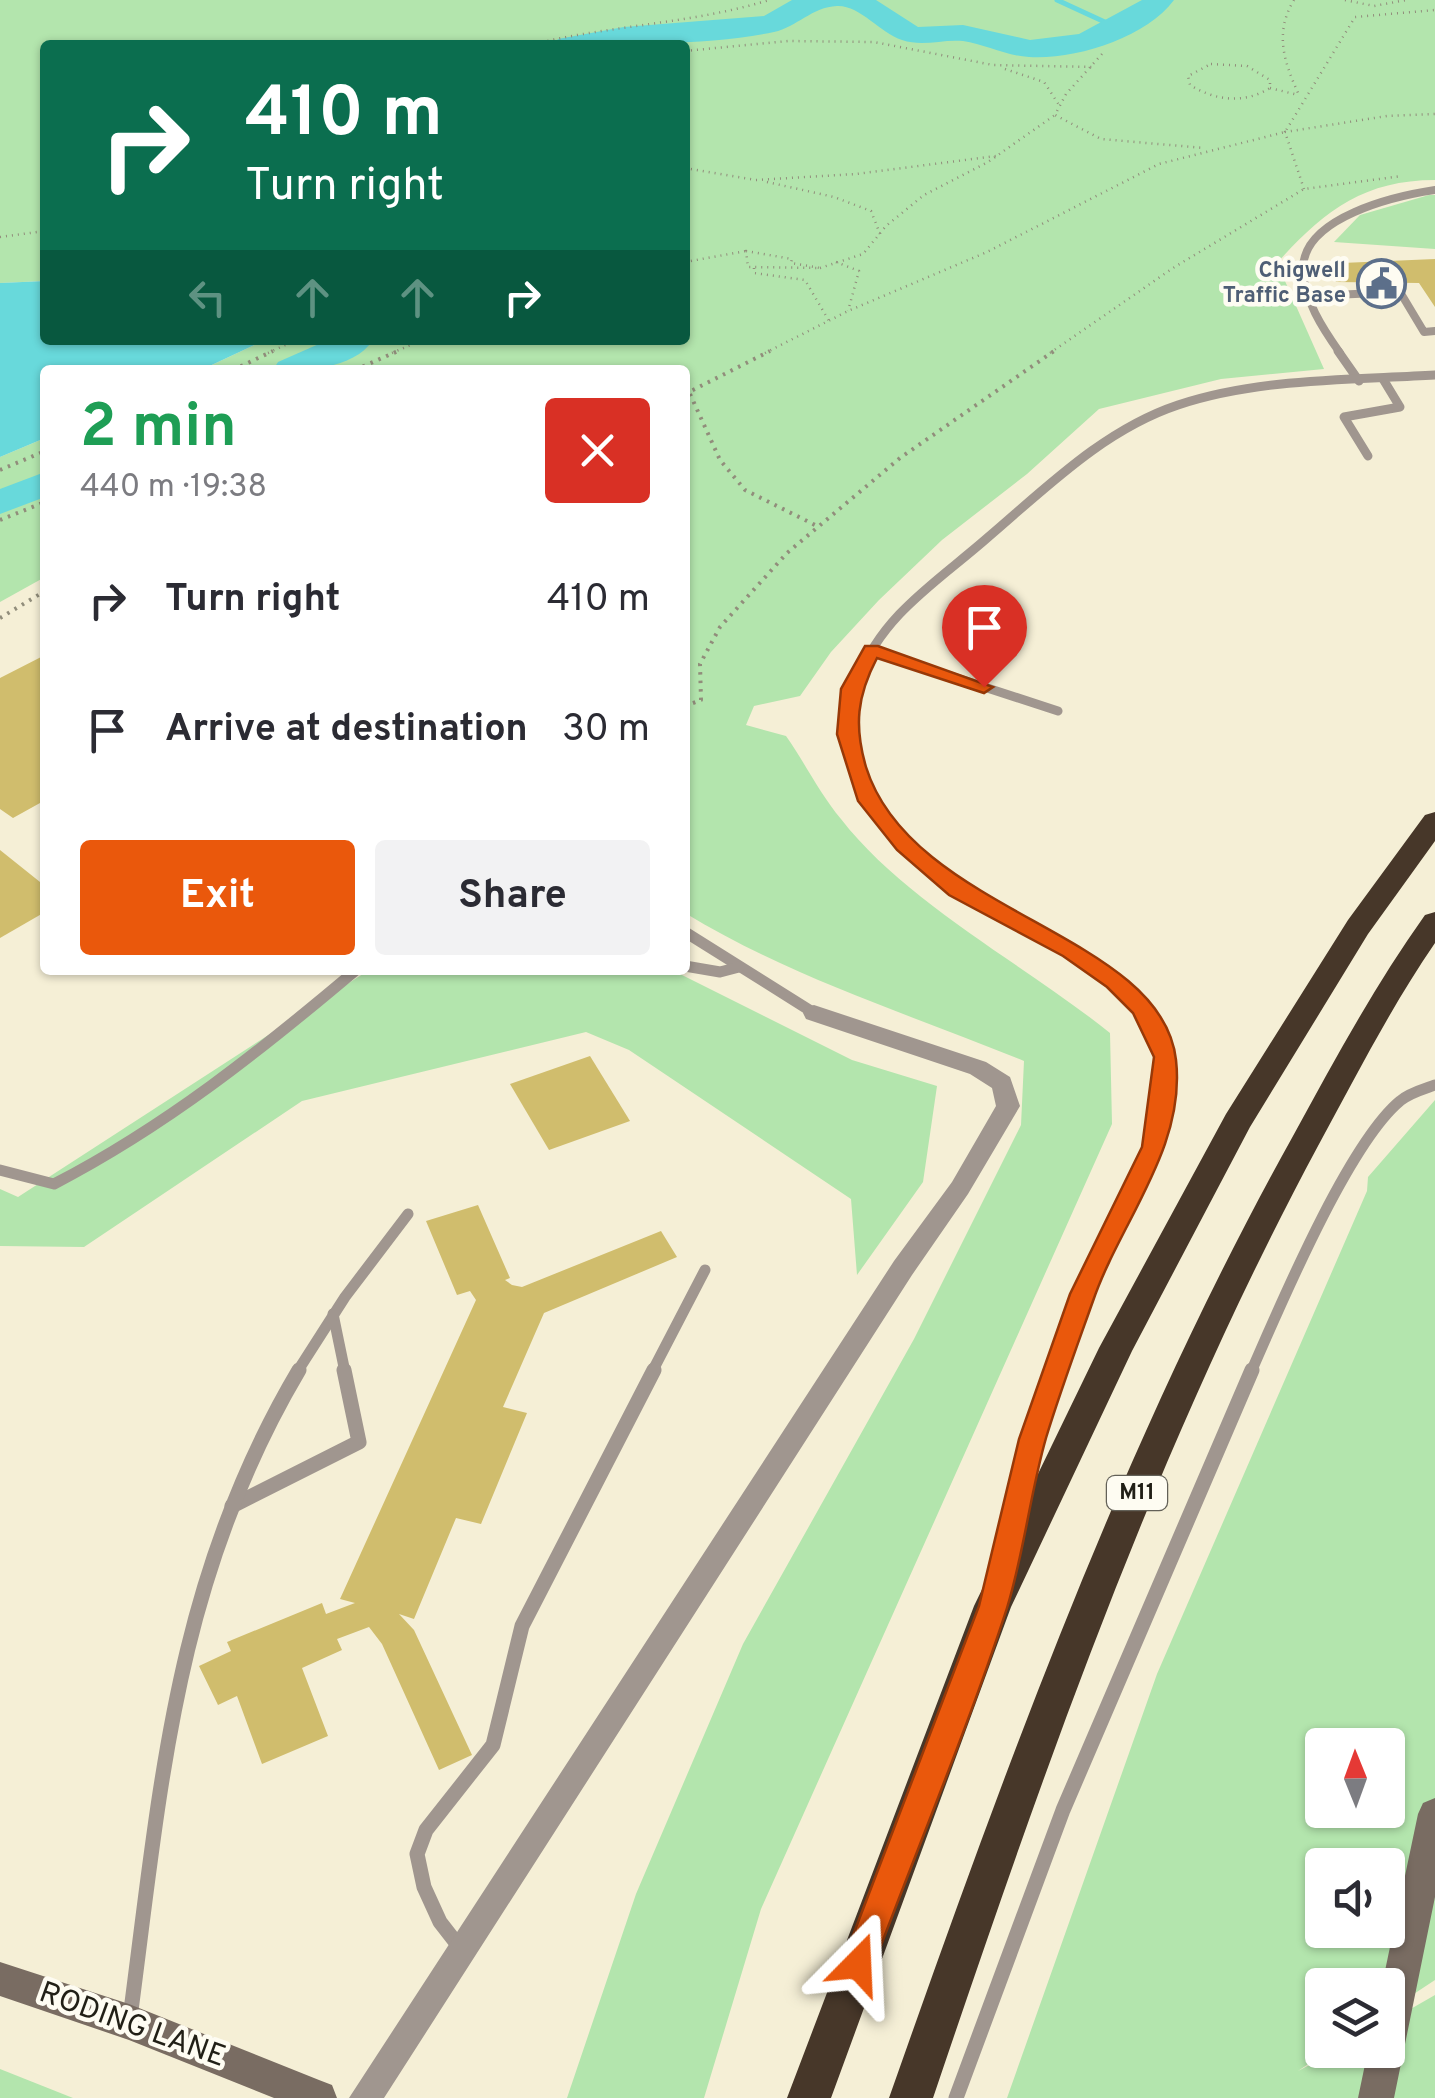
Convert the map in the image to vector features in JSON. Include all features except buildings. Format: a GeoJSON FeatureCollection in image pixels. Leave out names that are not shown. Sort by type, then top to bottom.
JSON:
{"type":"FeatureCollection","features":[{"type":"Feature","properties":{"kind":"highway"},"geometry":{"type":"LineString","coordinates":[[809,2098],[993,1606],[1116,1348],[1237,1122],[1358,927],[1435,821]]}},
{"type":"Feature","properties":{"kind":"highway","name":"M11"},"geometry":{"type":"LineString","coordinates":[[910,2098],[1040,1728],[1192,1361],[1290,1164],[1435,922]]}},
{"type":"Feature","properties":{"kind":"main road"},"geometry":{"type":"LineString","coordinates":[[1403,1968],[1435,1814]]}},
{"type":"Feature","properties":{"kind":"main road","name":"RODING LANE"},"geometry":{"type":"LineString","coordinates":[[0,1979],[129,2022],[319,2098]]}},
{"type":"Feature","properties":{"kind":"main road"},"geometry":{"type":"LineString","coordinates":[[1376,2098],[1382,2068]]}},
{"type":"Feature","properties":{"kind":"street"},"geometry":{"type":"LineString","coordinates":[[365,2098],[903,1268],[960,1188],[1008,1106],[1002,1084],[978,1068],[814,1012]]}},
{"type":"Feature","properties":{"kind":"lane"},"geometry":{"type":"LineString","coordinates":[[1359,381],[1310,296],[1302,265],[1314,240],[1346,214],[1375,202],[1435,190]]}},
{"type":"Feature","properties":{"kind":"lane"},"geometry":{"type":"LineString","coordinates":[[1310,296],[1400,292],[1424,332],[1435,331]]}},
{"type":"Feature","properties":{"kind":"lane"},"geometry":{"type":"LineString","coordinates":[[993,1606],[1032,1439],[1082,1294],[1154,1147],[1165,1057],[1142,1008],[1115,982],[1071,950],[956,890],[904,846],[865,796],[846,734],[851,689],[871,650],[915,599],[1089,456],[1150,416],[1216,398],[1435,375]]}},
{"type":"Feature","properties":{"kind":"lane"},"geometry":{"type":"LineString","coordinates":[[1368,456],[1344,418],[1400,406],[1383,379]]}},
{"type":"Feature","properties":{"kind":"lane"},"geometry":{"type":"LineString","coordinates":[[871,650],[1058,711]]}},
{"type":"Feature","properties":{"kind":"lane"},"geometry":{"type":"LineString","coordinates":[[690,935],[814,1012]]}},
{"type":"Feature","properties":{"kind":"lane"},"geometry":{"type":"LineString","coordinates":[[690,967],[720,972],[739,966]]}},
{"type":"Feature","properties":{"kind":"lane"},"geometry":{"type":"LineString","coordinates":[[0,1170],[54,1184],[115,1153],[243,1065],[350,975]]}},
{"type":"Feature","properties":{"kind":"lane"},"geometry":{"type":"LineString","coordinates":[[956,2098],[1063,1810],[1264,1342],[1340,1184],[1377,1125],[1402,1098],[1435,1085]]}},
{"type":"Feature","properties":{"kind":"lane"},"geometry":{"type":"LineString","coordinates":[[129,2022],[170,1742],[200,1590],[232,1506],[333,1314],[364,1266],[408,1214]]}},
{"type":"Feature","properties":{"kind":"lane"},"geometry":{"type":"LineString","coordinates":[[461,1949],[440,1922],[424,1886],[417,1854],[426,1830],[494,1744],[522,1626],[705,1270]]}},
{"type":"Feature","properties":{"kind":"lane"},"geometry":{"type":"LineString","coordinates":[[232,1506],[359,1442],[333,1314]]}},
{"type":"Feature","properties":{"kind":"path"},"geometry":{"type":"LineString","coordinates":[[550,40],[737,10],[770,0]]}},
{"type":"Feature","properties":{"kind":"path"},"geometry":{"type":"LineString","coordinates":[[1294,0],[1286,11],[1280,54],[1299,95]]}},
{"type":"Feature","properties":{"kind":"path"},"geometry":{"type":"LineString","coordinates":[[1345,0],[1364,5],[1406,0]]}},
{"type":"Feature","properties":{"kind":"path"},"geometry":{"type":"LineString","coordinates":[[1304,189],[1285,132],[1364,5]]}},
{"type":"Feature","properties":{"kind":"path"},"geometry":{"type":"LineString","coordinates":[[1356,16],[1435,10]]}},
{"type":"Feature","properties":{"kind":"path"},"geometry":{"type":"LineString","coordinates":[[690,51],[788,41],[874,42],[993,65],[1044,82],[1060,107]]}},
{"type":"Feature","properties":{"kind":"path"},"geometry":{"type":"LineString","coordinates":[[746,251],[748,267],[754,268],[820,268],[863,254],[924,195],[999,155],[1056,114],[1102,54]]}},
{"type":"Feature","properties":{"kind":"path"},"geometry":{"type":"LineString","coordinates":[[993,65],[1092,67]]}},
{"type":"Feature","properties":{"kind":"path"},"geometry":{"type":"LineString","coordinates":[[1270,88],[1266,76],[1238,65],[1202,66],[1188,76],[1195,89],[1221,97],[1251,97],[1270,88],[1306,97]]}},
{"type":"Feature","properties":{"kind":"path"},"geometry":{"type":"LineString","coordinates":[[1056,114],[1101,139],[1214,149]]}},
{"type":"Feature","properties":{"kind":"path"},"geometry":{"type":"LineString","coordinates":[[690,393],[848,311],[988,252],[1160,164],[1285,132],[1388,116],[1435,114]]}},
{"type":"Feature","properties":{"kind":"path"},"geometry":{"type":"LineString","coordinates":[[756,180],[818,177],[999,155]]}},
{"type":"Feature","properties":{"kind":"path"},"geometry":{"type":"LineString","coordinates":[[690,169],[834,196],[871,211],[880,234]]}},
{"type":"Feature","properties":{"kind":"path"},"geometry":{"type":"LineString","coordinates":[[690,704],[701,700],[700,664],[720,627],[787,553],[900,458],[1173,268],[1304,189],[1409,175]]}},
{"type":"Feature","properties":{"kind":"path"},"geometry":{"type":"LineString","coordinates":[[0,237],[40,230]]}},
{"type":"Feature","properties":{"kind":"path"},"geometry":{"type":"LineString","coordinates":[[690,261],[746,251],[776,253],[792,259],[791,264],[820,268]]}},
{"type":"Feature","properties":{"kind":"path"},"geometry":{"type":"LineString","coordinates":[[835,262],[859,271],[848,311]]}},
{"type":"Feature","properties":{"kind":"path"},"geometry":{"type":"LineString","coordinates":[[754,268],[754,273],[805,280],[828,321]]}},
{"type":"Feature","properties":{"kind":"path"},"geometry":{"type":"LineString","coordinates":[[244,365],[286,345]]}},
{"type":"Feature","properties":{"kind":"path"},"geometry":{"type":"LineString","coordinates":[[367,365],[411,345]]}},
{"type":"Feature","properties":{"kind":"path"},"geometry":{"type":"LineString","coordinates":[[690,398],[720,460],[745,490],[818,527]]}},
{"type":"Feature","properties":{"kind":"path"},"geometry":{"type":"LineString","coordinates":[[0,470],[40,453]]}},
{"type":"Feature","properties":{"kind":"path"},"geometry":{"type":"LineString","coordinates":[[0,520],[40,504]]}},
{"type":"Feature","properties":{"kind":"path"},"geometry":{"type":"LineString","coordinates":[[0,618],[40,594]]}},
{"type":"Feature","properties":{"kind":"green space"},"geometry":{"type":"Polygon","coordinates":[[[0,0],[1435,0],[1435,180],[1386,186],[1345,203],[1310,229],[1277,263],[1324,369],[1221,379],[1099,409],[1027,474],[942,540],[879,600],[831,652],[800,696],[754,706],[746,725],[786,736],[841,819],[899,878],[1110,1033],[1112,1124],[761,1909],[704,2098],[567,2098],[636,1894],[743,1644],[914,1339],[1021,1125],[1024,1061],[809,976],[690,916],[690,365],[212,365],[254,345],[690,345],[690,40],[40,40],[40,281],[0,283],[0,0]]]}},
{"type":"Feature","properties":{"kind":"green space"},"geometry":{"type":"Polygon","coordinates":[[[1435,195],[1435,249],[1334,242],[1360,215],[1435,195]]]}},
{"type":"Feature","properties":{"kind":"green space"},"geometry":{"type":"Polygon","coordinates":[[[40,440],[40,580],[0,602],[0,457],[40,440]]]}},
{"type":"Feature","properties":{"kind":"green space"},"geometry":{"type":"Polygon","coordinates":[[[361,975],[682,975],[852,1060],[937,1086],[923,1182],[857,1275],[851,1199],[629,1050],[586,1032],[302,1101],[84,1247],[0,1246],[0,1189],[18,1197],[361,975]]]}},
{"type":"Feature","properties":{"kind":"green space"},"geometry":{"type":"Polygon","coordinates":[[[1435,1100],[1435,1980],[1405,2000],[1405,1968],[1305,1968],[1305,2066],[1298,2071],[1305,2067],[1405,2068],[1405,2012],[1435,1995],[1435,2098],[1007,2098],[1157,1674],[1367,1191],[1368,1177],[1435,1100]]]}},
{"type":"Feature","properties":{"kind":"green space"},"geometry":{"type":"Polygon","coordinates":[[[0,2069],[73,2098],[0,2098],[0,2069]]]}},
{"type":"Feature","properties":{"kind":"water"},"geometry":{"type":"Polygon","coordinates":[[[40,281],[40,345],[254,345],[212,365],[40,365],[40,440],[0,457],[0,283],[40,281]]]}},
{"type":"Feature","properties":{"kind":"waterway"},"geometry":{"type":"LineString","coordinates":[[596,40],[771,24],[805,4],[827,0]]}},
{"type":"Feature","properties":{"kind":"waterway"},"geometry":{"type":"LineString","coordinates":[[848,0],[865,5],[916,35],[963,33],[1030,49],[1070,46],[1089,40],[1160,0]]}},
{"type":"Feature","properties":{"kind":"waterway"},"geometry":{"type":"LineString","coordinates":[[1057,0],[1120,29]]}},
{"type":"Feature","properties":{"kind":"waterway"},"geometry":{"type":"LineString","coordinates":[[302,365],[345,345]]}},
{"type":"Feature","properties":{"kind":"waterway"},"geometry":{"type":"LineString","coordinates":[[0,503],[40,485]]}},
{"type":"Feature","properties":{"kind":"place","name":"Chigwell Traffic Base"},"geometry":{"type":"Point","coordinates":[1381,284]}},
{"type":"Feature","properties":{"kind":"route"},"geometry":{"type":"LineString","coordinates":[[858,1964],[993,1606],[1032,1439],[1082,1294],[1154,1147],[1164,1085],[1165,1057],[1142,1008],[1115,982],[1071,950],[956,890],[904,846],[865,796],[846,734],[851,689],[871,650],[984,687]]}}]}
